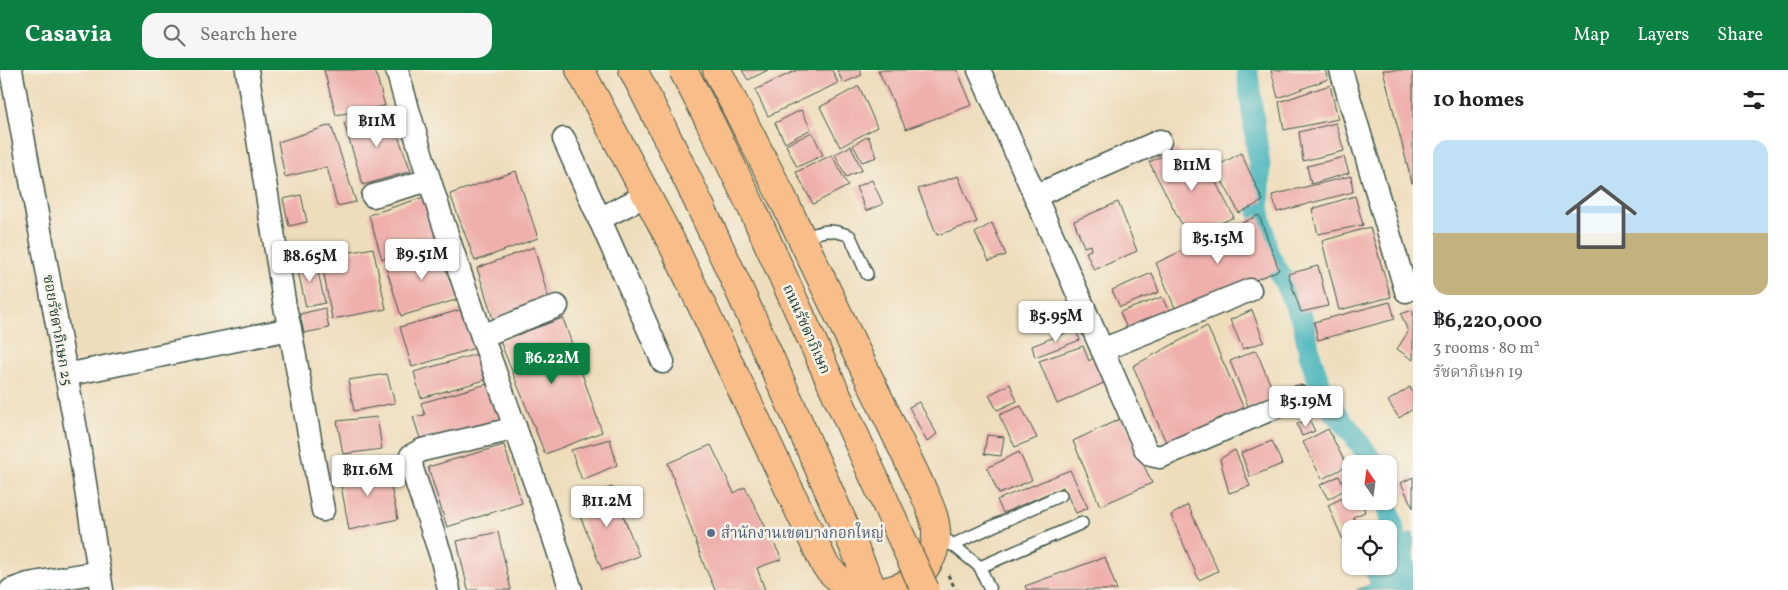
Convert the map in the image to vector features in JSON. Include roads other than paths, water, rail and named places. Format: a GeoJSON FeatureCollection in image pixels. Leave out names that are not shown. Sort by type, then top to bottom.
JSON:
{"type":"FeatureCollection","features":[{"type":"Feature","properties":{"kind":"main road"},"geometry":{"type":"LineString","coordinates":[[580,70],[673,245],[825,565],[834,577],[856,589]]}},
{"type":"Feature","properties":{"kind":"main road"},"geometry":{"type":"LineString","coordinates":[[633,70],[675,152],[711,229],[856,589]]}},
{"type":"Feature","properties":{"kind":"main road","name":"ถนนรัชดาภิเษก"},"geometry":{"type":"LineString","coordinates":[[683,70],[710,120],[752,208],[925,590]]}},
{"type":"Feature","properties":{"kind":"main road"},"geometry":{"type":"LineString","coordinates":[[717,70],[803,239],[944,537],[936,546],[926,567],[917,577],[907,584],[890,590]]}},
{"type":"Feature","properties":{"kind":"street","name":"ซอยรัชดาภิเษก 25"},"geometry":{"type":"LineString","coordinates":[[11,70],[101,581]]}},
{"type":"Feature","properties":{"kind":"street"},"geometry":{"type":"LineString","coordinates":[[246,70],[290,329],[324,510]]}},
{"type":"Feature","properties":{"kind":"street"},"geometry":{"type":"LineString","coordinates":[[397,70],[415,135],[482,336],[544,508],[571,590]]}},
{"type":"Feature","properties":{"kind":"street"},"geometry":{"type":"LineString","coordinates":[[979,70],[1146,450],[1151,455],[1160,457],[1299,397]]}},
{"type":"Feature","properties":{"kind":"street"},"geometry":{"type":"LineString","coordinates":[[1341,70],[1406,291]]}},
{"type":"Feature","properties":{"kind":"street"},"geometry":{"type":"LineString","coordinates":[[564,138],[663,362]]}},
{"type":"Feature","properties":{"kind":"street"},"geometry":{"type":"LineString","coordinates":[[1035,196],[1160,141]]}},
{"type":"Feature","properties":{"kind":"street"},"geometry":{"type":"LineString","coordinates":[[373,196],[430,180]]}},
{"type":"Feature","properties":{"kind":"street"},"geometry":{"type":"LineString","coordinates":[[599,219],[647,195]]}},
{"type":"Feature","properties":{"kind":"street"},"geometry":{"type":"LineString","coordinates":[[1102,350],[1250,290]]}},
{"type":"Feature","properties":{"kind":"street"},"geometry":{"type":"LineString","coordinates":[[482,336],[558,306]]}},
{"type":"Feature","properties":{"kind":"street"},"geometry":{"type":"LineString","coordinates":[[66,375],[290,329]]}},
{"type":"Feature","properties":{"kind":"street"},"geometry":{"type":"LineString","coordinates":[[450,590],[441,556],[412,469],[411,456],[422,450],[515,427]]}},
{"type":"Feature","properties":{"kind":"street"},"geometry":{"type":"LineString","coordinates":[[11,590],[28,584],[101,581]]}},
{"type":"Feature","properties":{"kind":"lane"},"geometry":{"type":"LineString","coordinates":[[803,239],[818,232],[835,230],[850,236],[868,274]]}},
{"type":"Feature","properties":{"kind":"lane"},"geometry":{"type":"LineString","coordinates":[[944,537],[1061,495]]}},
{"type":"Feature","properties":{"kind":"lane"},"geometry":{"type":"LineString","coordinates":[[980,567],[1082,523]]}},
{"type":"Feature","properties":{"kind":"lane"},"geometry":{"type":"LineString","coordinates":[[944,537],[980,567],[990,590]]}},
{"type":"Feature","properties":{"kind":"water"},"geometry":{"type":"Polygon","coordinates":[[[1413,533],[1413,590],[1356,590],[1371,584],[1366,575],[1397,575],[1397,540],[1413,533]]]}},
{"type":"Feature","properties":{"kind":"waterway"},"geometry":{"type":"LineString","coordinates":[[1247,70],[1260,170],[1259,209],[1267,252],[1284,281],[1303,321],[1310,356],[1325,400],[1368,455]]}},
{"type":"Feature","properties":{"kind":"waterway"},"geometry":{"type":"LineString","coordinates":[[1388,510],[1400,553],[1413,590]]}},
{"type":"Feature","properties":{"kind":"place","name":"สำนักงานเขตบางกอกใหญ่"},"geometry":{"type":"Point","coordinates":[711,533]}}]}
